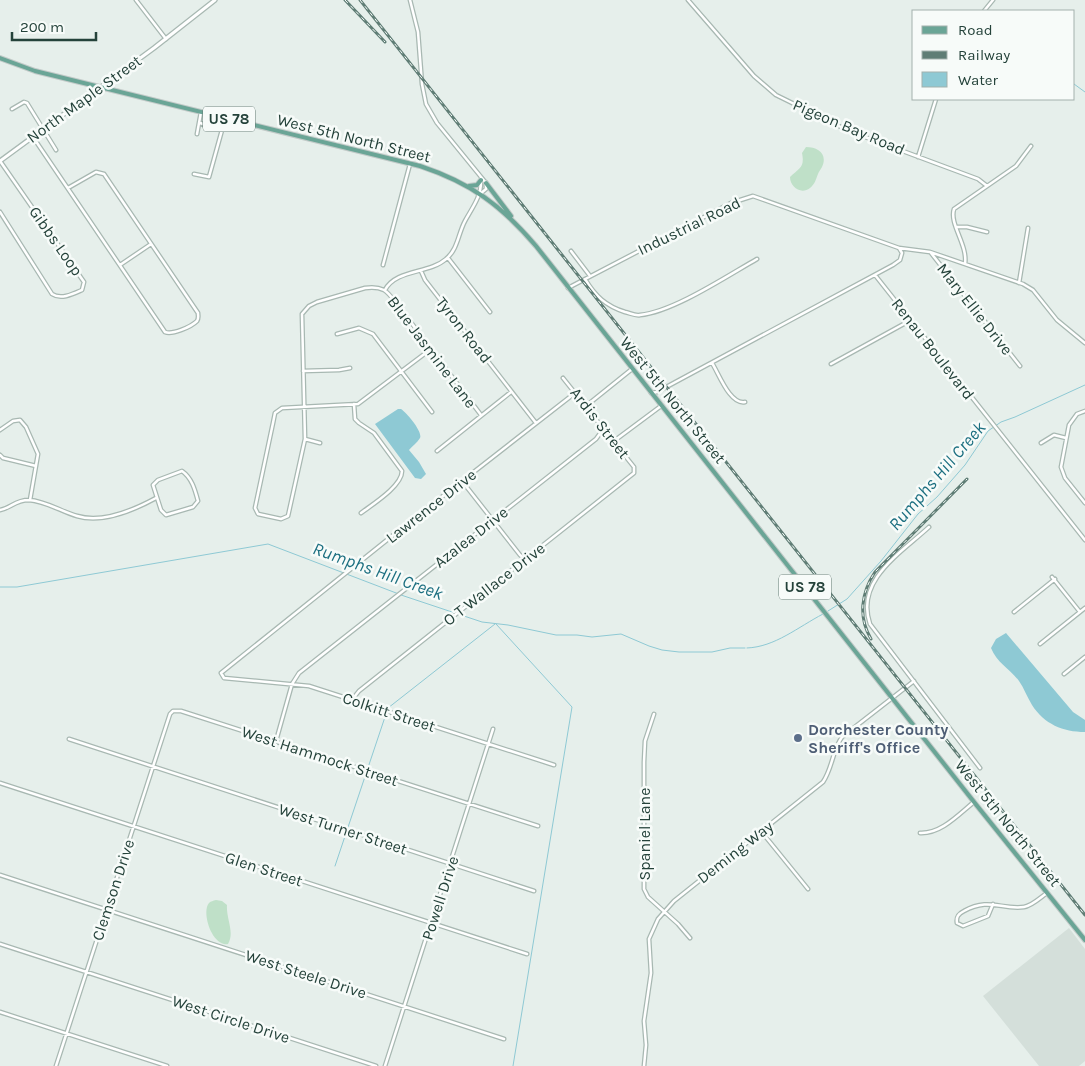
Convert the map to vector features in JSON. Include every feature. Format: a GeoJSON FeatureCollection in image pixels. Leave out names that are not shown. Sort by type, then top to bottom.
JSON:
{"type":"FeatureCollection","features":[{"type":"Feature","properties":{"kind":"main road","name":"US 78"},"geometry":{"type":"LineString","coordinates":[[0,58],[35,71],[100,88]]}},
{"type":"Feature","properties":{"kind":"main road","name":"West 5th North Street"},"geometry":{"type":"LineString","coordinates":[[100,88],[410,164],[442,174],[469,186],[511,218],[536,246],[1085,940]]}},
{"type":"Feature","properties":{"kind":"main road"},"geometry":{"type":"LineString","coordinates":[[469,186],[477,185],[481,180]]}},
{"type":"Feature","properties":{"kind":"main road"},"geometry":{"type":"LineString","coordinates":[[486,183],[510,213],[511,218]]}},
{"type":"Feature","properties":{"kind":"street"},"geometry":{"type":"LineString","coordinates":[[136,0],[166,39]]}},
{"type":"Feature","properties":{"kind":"street","name":"North Maple Street"},"geometry":{"type":"LineString","coordinates":[[0,161],[166,39],[215,0]]}},
{"type":"Feature","properties":{"kind":"street"},"geometry":{"type":"LineString","coordinates":[[385,290],[396,279],[434,266],[448,258],[456,246],[464,223],[480,194],[486,189],[486,183],[437,124],[426,104],[422,84],[418,32],[410,0]]}},
{"type":"Feature","properties":{"kind":"street","name":"Pigeon Bay Road"},"geometry":{"type":"LineString","coordinates":[[688,0],[754,76],[776,95],[843,128],[978,179],[987,186]]}},
{"type":"Feature","properties":{"kind":"street"},"geometry":{"type":"LineString","coordinates":[[985,10],[993,0]]}},
{"type":"Feature","properties":{"kind":"street"},"geometry":{"type":"LineString","coordinates":[[918,157],[936,100]]}},
{"type":"Feature","properties":{"kind":"street"},"geometry":{"type":"LineString","coordinates":[[12,109],[24,102],[27,103],[56,150]]}},
{"type":"Feature","properties":{"kind":"street"},"geometry":{"type":"LineString","coordinates":[[197,134],[201,112]]}},
{"type":"Feature","properties":{"kind":"street"},"geometry":{"type":"LineString","coordinates":[[194,174],[209,176],[222,130],[200,123]]}},
{"type":"Feature","properties":{"kind":"street"},"geometry":{"type":"LineString","coordinates":[[33,137],[165,332],[173,334],[196,322],[198,313],[101,172],[93,174],[68,188]]}},
{"type":"Feature","properties":{"kind":"street"},"geometry":{"type":"LineString","coordinates":[[965,264],[965,252],[956,226],[954,209],[1016,166],[1031,146]]}},
{"type":"Feature","properties":{"kind":"street","name":"Gibbs Loop"},"geometry":{"type":"LineString","coordinates":[[0,161],[84,282],[82,290],[63,297],[52,294],[0,212]]}},
{"type":"Feature","properties":{"kind":"street"},"geometry":{"type":"LineString","coordinates":[[384,265],[410,164]]}},
{"type":"Feature","properties":{"kind":"street"},"geometry":{"type":"LineString","coordinates":[[476,172],[481,180],[480,194]]}},
{"type":"Feature","properties":{"kind":"street","name":"Industrial Road"},"geometry":{"type":"LineString","coordinates":[[568,288],[732,203],[753,196],[899,248],[930,252],[1019,283],[1033,290],[1057,320],[1085,343]]}},
{"type":"Feature","properties":{"kind":"street"},"geometry":{"type":"LineString","coordinates":[[956,226],[988,232]]}},
{"type":"Feature","properties":{"kind":"street"},"geometry":{"type":"LineString","coordinates":[[1019,283],[1028,228]]}},
{"type":"Feature","properties":{"kind":"street"},"geometry":{"type":"LineString","coordinates":[[120,265],[151,244]]}},
{"type":"Feature","properties":{"kind":"street"},"geometry":{"type":"LineString","coordinates":[[651,393],[657,392],[875,275],[900,260],[902,253],[899,248]]}},
{"type":"Feature","properties":{"kind":"street"},"geometry":{"type":"LineString","coordinates":[[570,251],[590,276]]}},
{"type":"Feature","properties":{"kind":"street","name":"Mary Ellie Drive"},"geometry":{"type":"LineString","coordinates":[[930,252],[1020,366]]}},
{"type":"Feature","properties":{"kind":"street"},"geometry":{"type":"LineString","coordinates":[[448,258],[490,312]]}},
{"type":"Feature","properties":{"kind":"street"},"geometry":{"type":"LineString","coordinates":[[585,279],[592,292],[604,303],[638,316],[661,311],[757,259]]}},
{"type":"Feature","properties":{"kind":"street","name":"Tyron Road"},"geometry":{"type":"LineString","coordinates":[[421,271],[425,280],[536,423]]}},
{"type":"Feature","properties":{"kind":"street","name":"Renau Boulevard"},"geometry":{"type":"LineString","coordinates":[[875,275],[1085,540]]}},
{"type":"Feature","properties":{"kind":"street","name":"Blue Jasmine Lane"},"geometry":{"type":"LineString","coordinates":[[304,406],[282,408],[275,414],[255,508],[258,514],[281,519],[288,516],[305,439],[303,371],[301,319],[303,309],[317,302],[365,288],[376,288],[385,290],[481,415]]}},
{"type":"Feature","properties":{"kind":"street"},"geometry":{"type":"LineString","coordinates":[[831,364],[911,320]]}},
{"type":"Feature","properties":{"kind":"street"},"geometry":{"type":"LineString","coordinates":[[337,334],[360,328],[370,331],[432,412]]}},
{"type":"Feature","properties":{"kind":"street"},"geometry":{"type":"LineString","coordinates":[[304,406],[354,404],[360,402],[431,349]]}},
{"type":"Feature","properties":{"kind":"street"},"geometry":{"type":"LineString","coordinates":[[712,363],[726,389],[732,396],[738,402],[746,402]]}},
{"type":"Feature","properties":{"kind":"street"},"geometry":{"type":"LineString","coordinates":[[303,371],[350,368]]}},
{"type":"Feature","properties":{"kind":"street"},"geometry":{"type":"LineString","coordinates":[[586,406],[632,369]]}},
{"type":"Feature","properties":{"kind":"street","name":"Ardis Street"},"geometry":{"type":"LineString","coordinates":[[563,378],[635,469]]}},
{"type":"Feature","properties":{"kind":"street"},"geometry":{"type":"LineString","coordinates":[[437,451],[511,390]]}},
{"type":"Feature","properties":{"kind":"street","name":"Lawrence Drive"},"geometry":{"type":"LineString","coordinates":[[221,676],[221,672],[233,662],[574,393]]}},
{"type":"Feature","properties":{"kind":"street"},"geometry":{"type":"LineString","coordinates":[[354,404],[355,419],[374,433],[402,471],[402,477],[397,485],[362,513]]}},
{"type":"Feature","properties":{"kind":"street"},"geometry":{"type":"LineString","coordinates":[[614,441],[661,406]]}},
{"type":"Feature","properties":{"kind":"street"},"geometry":{"type":"LineString","coordinates":[[1085,410],[1076,414],[1072,419],[1060,466],[1066,478],[1085,503]]}},
{"type":"Feature","properties":{"kind":"street"},"geometry":{"type":"LineString","coordinates":[[0,430],[13,420],[20,420],[26,427],[38,454],[30,500]]}},
{"type":"Feature","properties":{"kind":"street","name":"Azalea Drive"},"geometry":{"type":"LineString","coordinates":[[276,741],[292,684],[302,671],[596,439],[604,428]]}},
{"type":"Feature","properties":{"kind":"street"},"geometry":{"type":"LineString","coordinates":[[1041,443],[1054,435],[1066,438]]}},
{"type":"Feature","properties":{"kind":"street"},"geometry":{"type":"LineString","coordinates":[[305,439],[320,443]]}},
{"type":"Feature","properties":{"kind":"street"},"geometry":{"type":"LineString","coordinates":[[0,455],[3,458],[36,466]]}},
{"type":"Feature","properties":{"kind":"street","name":"O T Wallace Drive"},"geometry":{"type":"LineString","coordinates":[[356,701],[355,696],[359,691],[630,477],[635,469]]}},
{"type":"Feature","properties":{"kind":"street"},"geometry":{"type":"LineString","coordinates":[[182,471],[188,475],[198,501],[193,507],[166,516],[156,498],[153,486],[158,480],[182,471]]}},
{"type":"Feature","properties":{"kind":"street"},"geometry":{"type":"LineString","coordinates":[[462,481],[520,555],[526,559]]}},
{"type":"Feature","properties":{"kind":"street"},"geometry":{"type":"LineString","coordinates":[[0,510],[14,502],[30,500],[78,517],[98,518],[138,508],[156,498]]}},
{"type":"Feature","properties":{"kind":"street"},"geometry":{"type":"LineString","coordinates":[[929,527],[877,576],[870,587],[866,612],[870,624],[980,768]]}},
{"type":"Feature","properties":{"kind":"street"},"geometry":{"type":"LineString","coordinates":[[1014,612],[1054,578],[1080,612]]}},
{"type":"Feature","properties":{"kind":"street"},"geometry":{"type":"LineString","coordinates":[[1040,644],[1085,608]]}},
{"type":"Feature","properties":{"kind":"street"},"geometry":{"type":"LineString","coordinates":[[1064,674],[1085,657]]}},
{"type":"Feature","properties":{"kind":"street","name":"Colkitt Street"},"geometry":{"type":"LineString","coordinates":[[221,676],[309,686],[554,765]]}},
{"type":"Feature","properties":{"kind":"street","name":"Deming Way"},"geometry":{"type":"LineString","coordinates":[[644,1066],[646,1046],[644,1022],[651,973],[650,939],[653,926],[664,910],[823,782],[829,774],[835,750],[842,737],[914,681]]}},
{"type":"Feature","properties":{"kind":"street","name":"West Hammock Street"},"geometry":{"type":"LineString","coordinates":[[170,714],[176,710],[181,710],[538,826]]}},
{"type":"Feature","properties":{"kind":"street","name":"Clemson Drive"},"geometry":{"type":"LineString","coordinates":[[56,1066],[170,714]]}},
{"type":"Feature","properties":{"kind":"street","name":"Spaniel Lane"},"geometry":{"type":"LineString","coordinates":[[654,714],[645,741],[644,889],[648,897],[664,910],[690,938]]}},
{"type":"Feature","properties":{"kind":"street","name":"Powell Drive"},"geometry":{"type":"LineString","coordinates":[[385,1066],[493,729]]}},
{"type":"Feature","properties":{"kind":"street","name":"West Turner Street"},"geometry":{"type":"LineString","coordinates":[[69,739],[534,891]]}},
{"type":"Feature","properties":{"kind":"street","name":"Glen Street"},"geometry":{"type":"LineString","coordinates":[[0,783],[527,954]]}},
{"type":"Feature","properties":{"kind":"street"},"geometry":{"type":"LineString","coordinates":[[920,833],[933,832],[942,827],[974,802]]}},
{"type":"Feature","properties":{"kind":"street"},"geometry":{"type":"LineString","coordinates":[[762,831],[770,844],[808,889]]}},
{"type":"Feature","properties":{"kind":"street","name":"West Steele Drive"},"geometry":{"type":"LineString","coordinates":[[0,875],[504,1039]]}},
{"type":"Feature","properties":{"kind":"street"},"geometry":{"type":"LineString","coordinates":[[993,904],[988,916],[963,926],[957,923],[957,916],[966,909],[993,904],[1027,907],[1047,893]]}},
{"type":"Feature","properties":{"kind":"street","name":"West Circle Drive"},"geometry":{"type":"LineString","coordinates":[[0,944],[376,1066]]}},
{"type":"Feature","properties":{"kind":"street"},"geometry":{"type":"LineString","coordinates":[[0,1012],[167,1066]]}},
{"type":"Feature","properties":{"kind":"shaded area"},"geometry":{"type":"Polygon","coordinates":[[[1069,928],[1085,949],[1085,1061],[1079,1066],[1039,1066],[983,996],[1069,928]]]}},
{"type":"Feature","properties":{"kind":"green space"},"geometry":{"type":"Polygon","coordinates":[[[806,147],[814,148],[821,152],[824,162],[813,185],[803,191],[794,187],[790,177],[802,165],[802,153],[806,147]]]}},
{"type":"Feature","properties":{"kind":"green space"},"geometry":{"type":"Polygon","coordinates":[[[222,901],[227,905],[231,935],[228,944],[217,940],[207,921],[207,907],[210,902],[222,901]]]}},
{"type":"Feature","properties":{"kind":"water"},"geometry":{"type":"Polygon","coordinates":[[[398,409],[407,414],[420,435],[420,438],[409,450],[426,474],[421,479],[415,478],[375,424],[398,409]]]}},
{"type":"Feature","properties":{"kind":"water"},"geometry":{"type":"Polygon","coordinates":[[[1006,633],[1073,712],[1085,720],[1085,732],[1077,732],[1055,726],[1037,712],[1019,681],[1000,662],[991,648],[996,639],[1006,633]]]}},
{"type":"Feature","properties":{"kind":"waterway"},"geometry":{"type":"LineString","coordinates":[[1075,85],[1085,92]]}},
{"type":"Feature","properties":{"kind":"waterway","name":"Rumphs Hill Creek"},"geometry":{"type":"LineString","coordinates":[[828,611],[847,599],[881,561],[918,514],[937,497],[965,465],[988,431],[1001,422],[1085,385]]}},
{"type":"Feature","properties":{"kind":"waterway","name":"Rumphs Hill Creek"},"geometry":{"type":"LineString","coordinates":[[0,587],[17,587],[268,544],[404,596],[482,622],[508,625],[556,635],[592,637],[621,634],[649,646],[679,652],[712,652],[730,648],[745,648]]}},
{"type":"Feature","properties":{"kind":"waterway","name":"Rumphs Hill Creek"},"geometry":{"type":"LineString","coordinates":[[747,648],[767,644],[786,636],[823,614]]}},
{"type":"Feature","properties":{"kind":"waterway"},"geometry":{"type":"LineString","coordinates":[[335,866],[388,708],[495,624]]}},
{"type":"Feature","properties":{"kind":"waterway"},"geometry":{"type":"LineString","coordinates":[[496,624],[572,707],[513,1066]]}},
{"type":"Feature","properties":{"kind":"railway"},"geometry":{"type":"LineString","coordinates":[[345,0],[385,42]]}},
{"type":"Feature","properties":{"kind":"railway"},"geometry":{"type":"LineString","coordinates":[[360,0],[1085,915]]}},
{"type":"Feature","properties":{"kind":"railway"},"geometry":{"type":"LineString","coordinates":[[871,639],[863,614],[864,597],[870,580],[875,572],[967,479]]}},
{"type":"Feature","properties":{"kind":"place","name":"Dorchester County Sheriff's Office"},"geometry":{"type":"Point","coordinates":[798,738]}}]}
